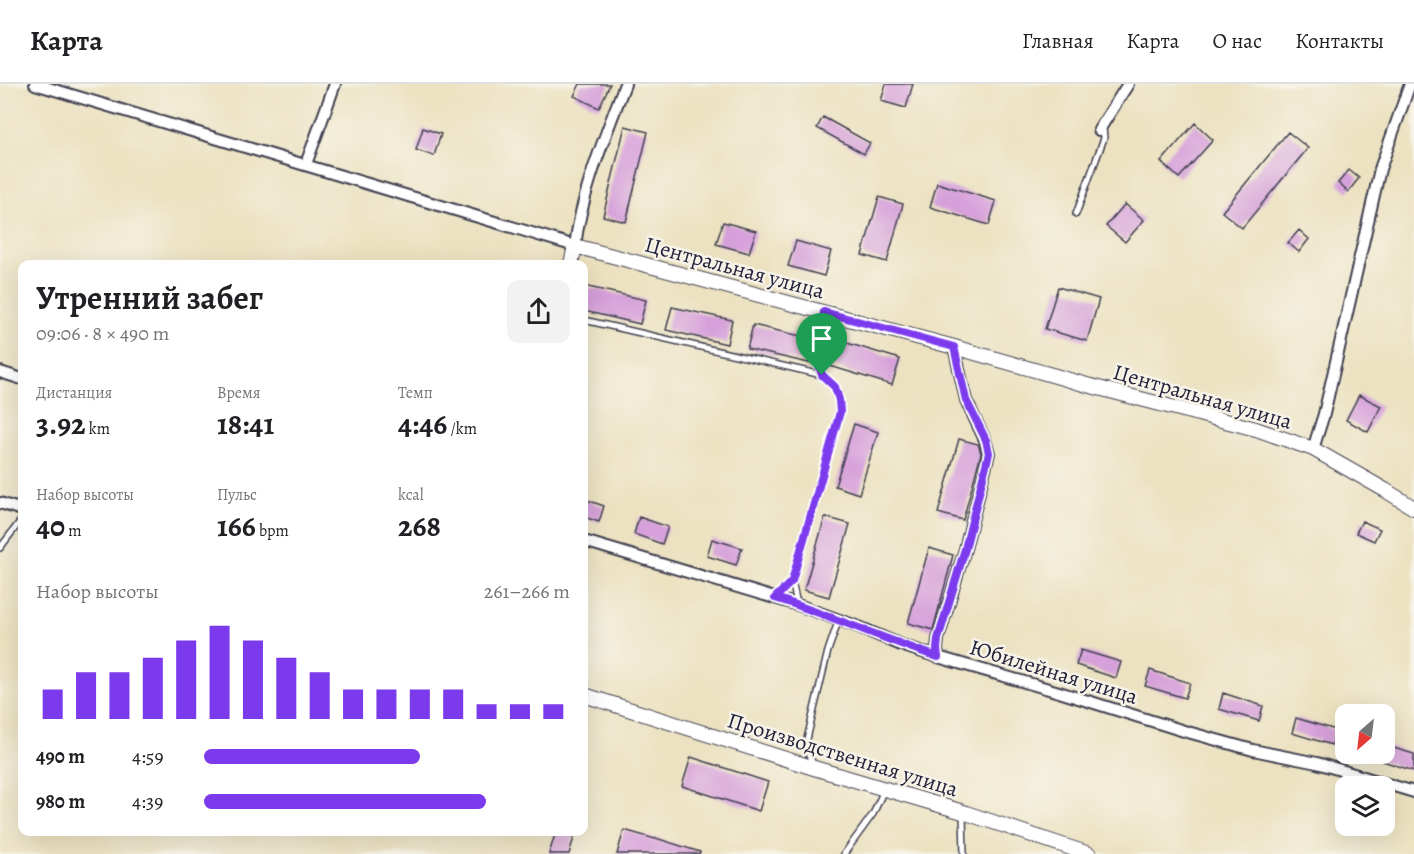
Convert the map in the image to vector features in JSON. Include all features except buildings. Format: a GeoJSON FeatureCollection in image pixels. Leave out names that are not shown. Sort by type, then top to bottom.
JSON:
{"type":"FeatureCollection","features":[{"type":"Feature","properties":{"kind":"street","name":"Центральная улица"},"geometry":{"type":"LineString","coordinates":[[35,84],[575,246],[1256,429],[1313,449],[1414,508]]}},
{"type":"Feature","properties":{"kind":"street"},"geometry":{"type":"LineString","coordinates":[[306,164],[335,84]]}},
{"type":"Feature","properties":{"kind":"street"},"geometry":{"type":"LineString","coordinates":[[572,260],[586,191],[625,84]]}},
{"type":"Feature","properties":{"kind":"street"},"geometry":{"type":"LineString","coordinates":[[1101,126],[1128,84]]}},
{"type":"Feature","properties":{"kind":"street"},"geometry":{"type":"LineString","coordinates":[[1313,449],[1324,414],[1380,169],[1410,84]]}},
{"type":"Feature","properties":{"kind":"street"},"geometry":{"type":"LineString","coordinates":[[938,657],[938,639],[965,549],[989,453],[986,440],[966,400],[954,347]]}},
{"type":"Feature","properties":{"kind":"street"},"geometry":{"type":"LineString","coordinates":[[0,372],[18,378]]}},
{"type":"Feature","properties":{"kind":"street"},"geometry":{"type":"LineString","coordinates":[[0,503],[18,509]]}},
{"type":"Feature","properties":{"kind":"street","name":"Юбилейная улица"},"geometry":{"type":"LineString","coordinates":[[588,542],[798,605],[938,657],[1184,731],[1253,750],[1317,763],[1414,792]]}},
{"type":"Feature","properties":{"kind":"street","name":"Производственная улица"},"geometry":{"type":"LineString","coordinates":[[588,696],[814,768],[963,812],[1089,854]]}},
{"type":"Feature","properties":{"kind":"lane"},"geometry":{"type":"LineString","coordinates":[[1076,214],[1104,138],[1101,126]]}},
{"type":"Feature","properties":{"kind":"lane"},"geometry":{"type":"LineString","coordinates":[[822,375],[816,356],[824,312]]}},
{"type":"Feature","properties":{"kind":"lane"},"geometry":{"type":"LineString","coordinates":[[588,321],[822,375],[835,387],[840,412],[792,581],[775,598]]}},
{"type":"Feature","properties":{"kind":"lane"},"geometry":{"type":"LineString","coordinates":[[0,548],[18,524]]}},
{"type":"Feature","properties":{"kind":"lane"},"geometry":{"type":"LineString","coordinates":[[792,581],[798,605]]}},
{"type":"Feature","properties":{"kind":"lane"},"geometry":{"type":"LineString","coordinates":[[814,768],[808,753],[807,739],[828,651],[839,620]]}},
{"type":"Feature","properties":{"kind":"lane"},"geometry":{"type":"LineString","coordinates":[[844,854],[873,814],[885,788]]}},
{"type":"Feature","properties":{"kind":"lane"},"geometry":{"type":"LineString","coordinates":[[963,812],[964,854]]}},
{"type":"Feature","properties":{"kind":"route"},"geometry":{"type":"LineString","coordinates":[[824,312],[954,347],[966,400],[986,440],[989,453],[965,549],[938,639],[938,657],[775,598],[792,581],[840,412],[835,387],[822,375],[816,356],[824,312]]}}]}
